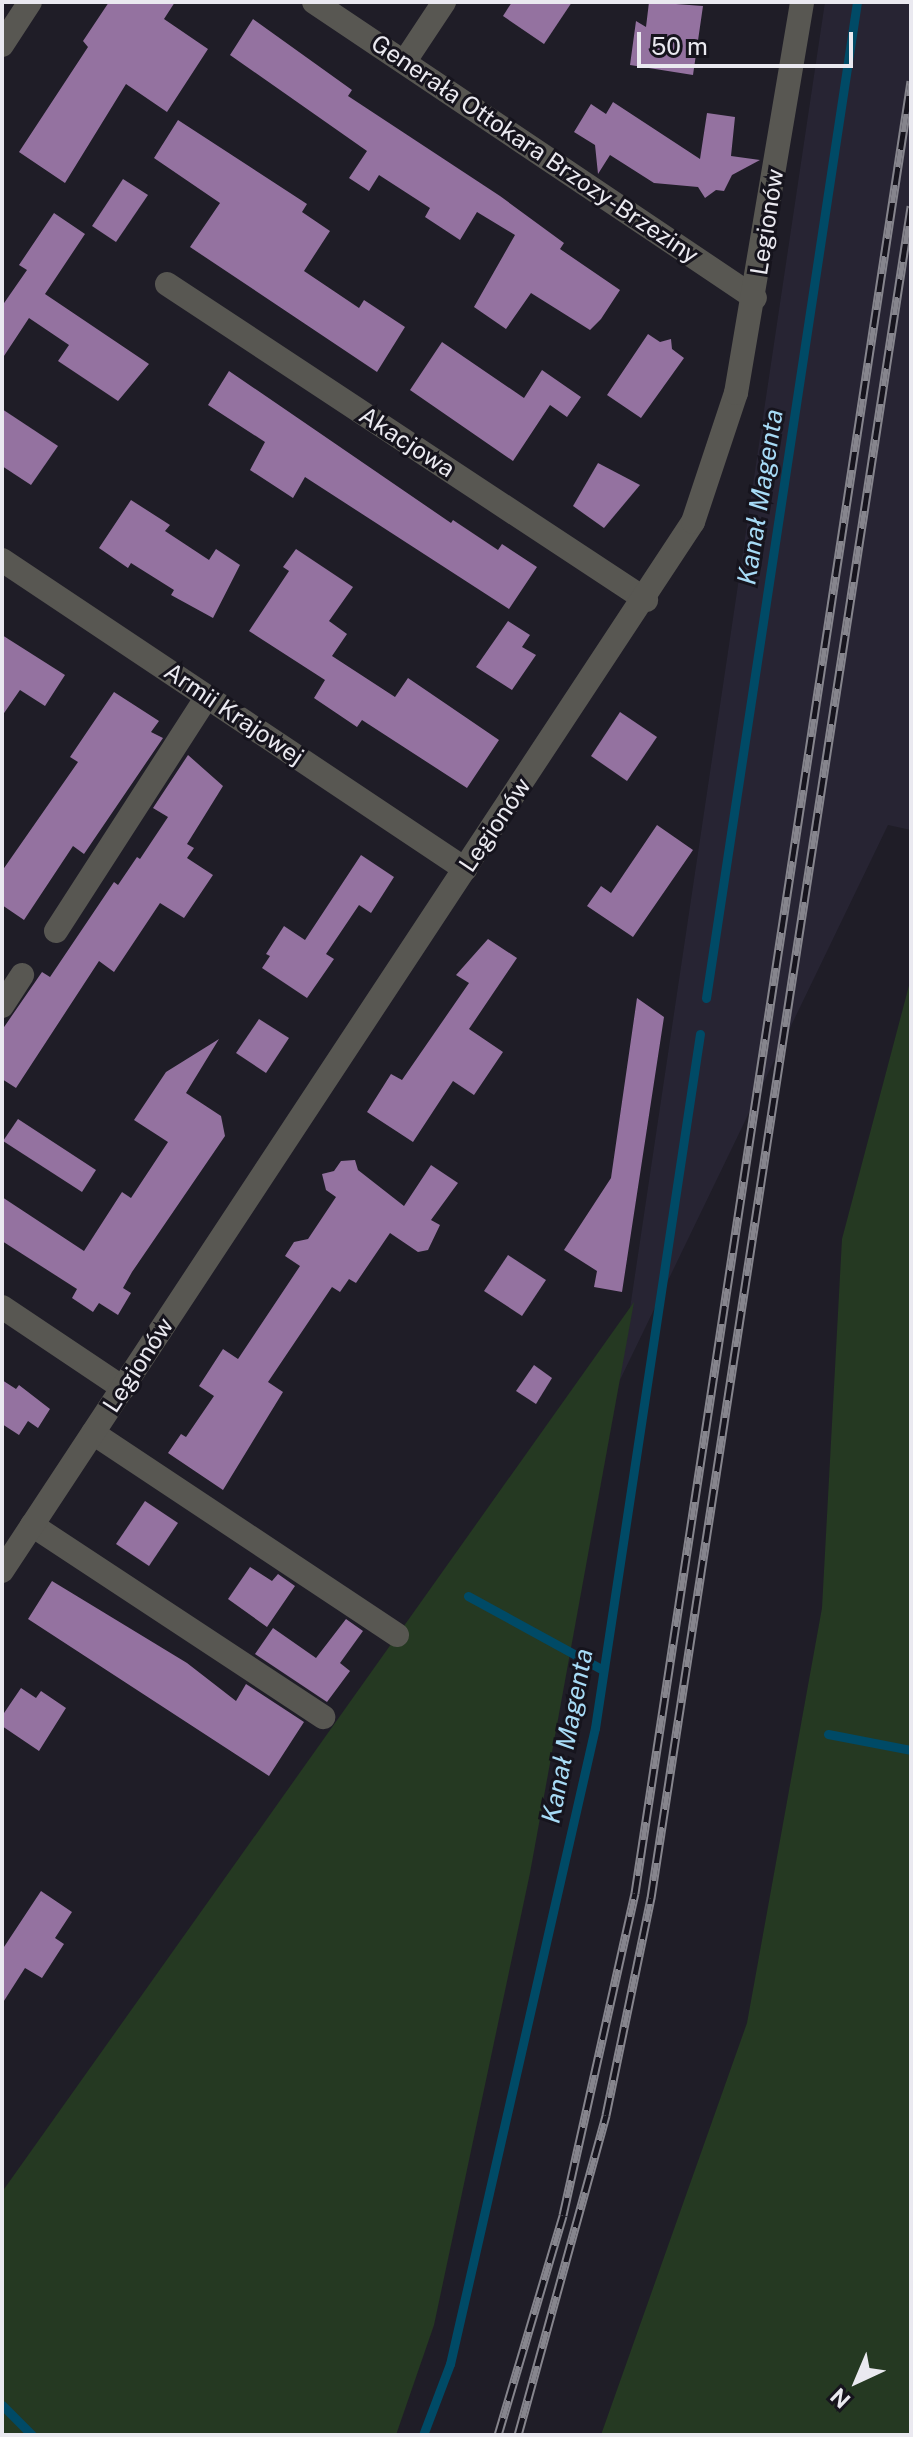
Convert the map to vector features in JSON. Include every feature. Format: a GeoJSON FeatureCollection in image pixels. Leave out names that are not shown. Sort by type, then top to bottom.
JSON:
{"type":"FeatureCollection","features":[{"type":"Feature","properties":{"kind":"street"},"geometry":{"type":"LineString","coordinates":[[2,45],[30,2]]}},
{"type":"Feature","properties":{"kind":"street","name":"Generała Ottokara Brzozy-Brzeziny"},"geometry":{"type":"LineString","coordinates":[[314,2],[755,298]]}},
{"type":"Feature","properties":{"kind":"street"},"geometry":{"type":"LineString","coordinates":[[405,61],[444,2]]}},
{"type":"Feature","properties":{"kind":"street","name":"Legionów"},"geometry":{"type":"LineString","coordinates":[[2,1571],[646,600],[693,522],[736,393],[755,298],[802,2]]}},
{"type":"Feature","properties":{"kind":"street","name":"Akacjowa"},"geometry":{"type":"LineString","coordinates":[[167,284],[646,600]]}},
{"type":"Feature","properties":{"kind":"street","name":"Armii Krajowej"},"geometry":{"type":"LineString","coordinates":[[2,560],[465,869]]}},
{"type":"Feature","properties":{"kind":"street"},"geometry":{"type":"LineString","coordinates":[[56,931],[207,697]]}},
{"type":"Feature","properties":{"kind":"street"},"geometry":{"type":"LineString","coordinates":[[2,1006],[22,975]]}},
{"type":"Feature","properties":{"kind":"street"},"geometry":{"type":"LineString","coordinates":[[2,1307],[123,1388]]}},
{"type":"Feature","properties":{"kind":"street"},"geometry":{"type":"LineString","coordinates":[[93,1433],[397,1635]]}},
{"type":"Feature","properties":{"kind":"street"},"geometry":{"type":"LineString","coordinates":[[32,1525],[323,1717]]}},
{"type":"Feature","properties":{"kind":"shaded area"},"geometry":{"type":"Polygon","coordinates":[[[825,2],[911,2],[911,830],[888,825],[619,1382],[825,2]]]}},
{"type":"Feature","properties":{"kind":"green space"},"geometry":{"type":"Polygon","coordinates":[[[911,978],[911,2435],[601,2435],[747,2023],[822,1608],[842,1239],[911,978]]]}},
{"type":"Feature","properties":{"kind":"green space"},"geometry":{"type":"Polygon","coordinates":[[[634,1302],[530,1873],[434,2325],[396,2435],[2,2435],[2,2192],[634,1302]]]}},
{"type":"Feature","properties":{"kind":"building"},"geometry":{"type":"Polygon","coordinates":[[[109,2],[175,2],[164,19],[208,49],[167,112],[126,84],[65,183],[19,152],[88,47],[83,41],[109,2]]]}},
{"type":"Feature","properties":{"kind":"building"},"geometry":{"type":"Polygon","coordinates":[[[512,2],[572,2],[544,44],[503,16],[512,2]]]}},
{"type":"Feature","properties":{"kind":"building"},"geometry":{"type":"Polygon","coordinates":[[[649,2],[703,6],[693,75],[630,65],[636,21],[646,27],[649,2]]]}},
{"type":"Feature","properties":{"kind":"building"},"geometry":{"type":"Polygon","coordinates":[[[253,19],[352,90],[348,96],[500,196],[564,243],[560,249],[620,290],[601,319],[590,330],[531,293],[506,329],[474,307],[515,235],[477,212],[460,240],[425,217],[430,208],[379,175],[369,191],[349,178],[367,151],[230,55],[253,19]]]}},
{"type":"Feature","properties":{"kind":"building"},"geometry":{"type":"Polygon","coordinates":[[[613,102],[700,159],[707,113],[735,117],[731,156],[760,160],[732,175],[724,191],[716,190],[705,198],[698,187],[654,183],[610,155],[598,174],[595,145],[574,132],[591,104],[606,114],[613,102]]]}},
{"type":"Feature","properties":{"kind":"building"},"geometry":{"type":"Polygon","coordinates":[[[178,120],[307,204],[302,212],[330,231],[304,271],[359,308],[364,300],[405,327],[377,372],[190,247],[220,203],[154,158],[178,120]]]}},
{"type":"Feature","properties":{"kind":"building"},"geometry":{"type":"Polygon","coordinates":[[[123,179],[148,195],[116,242],[92,226],[123,179]]]}},
{"type":"Feature","properties":{"kind":"building"},"geometry":{"type":"Polygon","coordinates":[[[54,213],[85,234],[45,294],[149,364],[118,401],[58,361],[69,345],[29,318],[2,359],[2,306],[27,270],[19,265],[54,213]]]}},
{"type":"Feature","properties":{"kind":"building"},"geometry":{"type":"Polygon","coordinates":[[[648,334],[660,342],[671,339],[672,349],[684,358],[641,418],[607,395],[648,334]]]}},
{"type":"Feature","properties":{"kind":"building"},"geometry":{"type":"Polygon","coordinates":[[[442,342],[524,398],[542,370],[581,397],[567,417],[550,405],[513,461],[410,390],[442,342]]]}},
{"type":"Feature","properties":{"kind":"building"},"geometry":{"type":"Polygon","coordinates":[[[229,371],[451,523],[453,520],[498,550],[502,544],[537,567],[509,609],[305,477],[293,498],[250,470],[265,442],[208,405],[229,371]]]}},
{"type":"Feature","properties":{"kind":"building"},"geometry":{"type":"Polygon","coordinates":[[[2,409],[58,446],[31,485],[2,466],[2,409]]]}},
{"type":"Feature","properties":{"kind":"building"},"geometry":{"type":"Polygon","coordinates":[[[598,463],[640,485],[604,528],[573,506],[598,463]]]}},
{"type":"Feature","properties":{"kind":"building"},"geometry":{"type":"Polygon","coordinates":[[[131,500],[170,525],[165,531],[209,560],[216,549],[240,565],[213,618],[171,595],[174,590],[131,563],[128,568],[99,548],[131,500]]]}},
{"type":"Feature","properties":{"kind":"building"},"geometry":{"type":"Polygon","coordinates":[[[296,549],[353,587],[329,621],[347,634],[332,656],[395,697],[408,678],[499,740],[467,788],[362,720],[357,727],[314,698],[325,680],[249,631],[289,571],[283,567],[296,549]]]}},
{"type":"Feature","properties":{"kind":"building"},"geometry":{"type":"Polygon","coordinates":[[[508,621],[530,635],[522,647],[536,655],[512,690],[476,667],[508,621]]]}},
{"type":"Feature","properties":{"kind":"building"},"geometry":{"type":"Polygon","coordinates":[[[2,635],[65,675],[45,706],[20,690],[2,716],[2,635]]]}},
{"type":"Feature","properties":{"kind":"building"},"geometry":{"type":"Polygon","coordinates":[[[114,692],[159,721],[151,732],[163,738],[84,854],[73,846],[24,920],[2,905],[2,871],[78,762],[70,757],[114,692]]]}},
{"type":"Feature","properties":{"kind":"building"},"geometry":{"type":"Polygon","coordinates":[[[620,712],[657,737],[627,781],[591,756],[620,712]]]}},
{"type":"Feature","properties":{"kind":"building"},"geometry":{"type":"Polygon","coordinates":[[[188,755],[223,786],[187,844],[194,848],[187,858],[213,875],[184,918],[160,903],[114,972],[99,961],[16,1088],[2,1079],[2,1030],[42,972],[50,977],[114,882],[118,885],[137,857],[140,859],[168,817],[153,808],[188,755]]]}},
{"type":"Feature","properties":{"kind":"building"},"geometry":{"type":"Polygon","coordinates":[[[657,825],[693,850],[633,937],[587,906],[601,886],[611,893],[657,825]]]}},
{"type":"Feature","properties":{"kind":"building"},"geometry":{"type":"Polygon","coordinates":[[[361,855],[394,877],[371,913],[359,905],[326,954],[334,959],[307,998],[262,968],[270,956],[266,954],[284,926],[305,940],[361,855]]]}},
{"type":"Feature","properties":{"kind":"building"},"geometry":{"type":"Polygon","coordinates":[[[488,939],[517,958],[469,1029],[503,1052],[474,1095],[453,1081],[413,1142],[367,1112],[391,1074],[402,1080],[469,983],[456,975],[488,939]]]}},
{"type":"Feature","properties":{"kind":"building"},"geometry":{"type":"Polygon","coordinates":[[[637,998],[664,1017],[622,1292],[594,1287],[597,1271],[564,1250],[611,1178],[637,998]]]}},
{"type":"Feature","properties":{"kind":"building"},"geometry":{"type":"Polygon","coordinates":[[[259,1019],[289,1038],[266,1073],[236,1053],[259,1019]]]}},
{"type":"Feature","properties":{"kind":"building"},"geometry":{"type":"Polygon","coordinates":[[[219,1039],[186,1093],[221,1116],[225,1136],[132,1272],[123,1288],[131,1293],[118,1315],[99,1303],[93,1312],[72,1298],[77,1289],[2,1241],[2,1197],[84,1251],[122,1192],[131,1198],[168,1142],[134,1120],[166,1072],[219,1039]]]}},
{"type":"Feature","properties":{"kind":"building"},"geometry":{"type":"Polygon","coordinates":[[[18,1119],[96,1170],[82,1192],[3,1141],[18,1119]]]}},
{"type":"Feature","properties":{"kind":"building"},"geometry":{"type":"Polygon","coordinates":[[[355,1160],[358,1170],[404,1206],[431,1165],[458,1183],[431,1220],[440,1225],[428,1250],[418,1252],[390,1233],[356,1283],[349,1279],[340,1292],[332,1287],[268,1382],[283,1392],[223,1490],[168,1453],[181,1434],[186,1437],[214,1396],[199,1386],[223,1349],[238,1359],[300,1266],[285,1256],[294,1242],[308,1239],[336,1197],[326,1190],[322,1174],[334,1171],[341,1161],[355,1160]]]}},
{"type":"Feature","properties":{"kind":"building"},"geometry":{"type":"Polygon","coordinates":[[[508,1255],[546,1280],[522,1316],[484,1291],[508,1255]]]}},
{"type":"Feature","properties":{"kind":"building"},"geometry":{"type":"Polygon","coordinates":[[[534,1365],[552,1378],[536,1404],[516,1391],[534,1365]]]}},
{"type":"Feature","properties":{"kind":"building"},"geometry":{"type":"Polygon","coordinates":[[[2,1380],[16,1389],[19,1385],[50,1409],[38,1428],[28,1421],[19,1435],[2,1424],[2,1380]]]}},
{"type":"Feature","properties":{"kind":"building"},"geometry":{"type":"Polygon","coordinates":[[[145,1501],[178,1523],[149,1566],[116,1544],[145,1501]]]}},
{"type":"Feature","properties":{"kind":"building"},"geometry":{"type":"Polygon","coordinates":[[[250,1567],[272,1581],[278,1574],[295,1586],[267,1627],[228,1599],[250,1567]]]}},
{"type":"Feature","properties":{"kind":"building"},"geometry":{"type":"Polygon","coordinates":[[[52,1581],[187,1663],[236,1701],[246,1684],[304,1722],[269,1776],[28,1619],[52,1581]]]}},
{"type":"Feature","properties":{"kind":"building"},"geometry":{"type":"Polygon","coordinates":[[[346,1619],[363,1631],[340,1663],[350,1671],[327,1702],[255,1654],[273,1628],[316,1658],[346,1619]]]}},
{"type":"Feature","properties":{"kind":"building"},"geometry":{"type":"Polygon","coordinates":[[[21,1688],[36,1698],[41,1691],[66,1708],[39,1751],[2,1726],[2,1716],[21,1688]]]}},
{"type":"Feature","properties":{"kind":"building"},"geometry":{"type":"Polygon","coordinates":[[[41,1891],[72,1912],[55,1938],[64,1944],[42,1978],[25,1968],[2,2004],[2,1950],[41,1891]]]}},
{"type":"Feature","properties":{"kind":"waterway","name":"Kanał Magenta"},"geometry":{"type":"LineString","coordinates":[[706,998],[857,2]]}},
{"type":"Feature","properties":{"kind":"waterway","name":"Kanał Magenta"},"geometry":{"type":"LineString","coordinates":[[423,2435],[450,2364],[595,1728],[700,1034]]}},
{"type":"Feature","properties":{"kind":"waterway"},"geometry":{"type":"LineString","coordinates":[[468,1596],[603,1670]]}},
{"type":"Feature","properties":{"kind":"waterway"},"geometry":{"type":"LineString","coordinates":[[828,1734],[911,1750]]}},
{"type":"Feature","properties":{"kind":"waterway"},"geometry":{"type":"LineString","coordinates":[[2,2405],[32,2435]]}},
{"type":"Feature","properties":{"kind":"railway"},"geometry":{"type":"LineString","coordinates":[[498,2435],[563,2215],[635,1893],[911,81]]}},
{"type":"Feature","properties":{"kind":"railway"},"geometry":{"type":"LineString","coordinates":[[518,2435],[606,2115],[651,1898],[911,206]]}}]}
